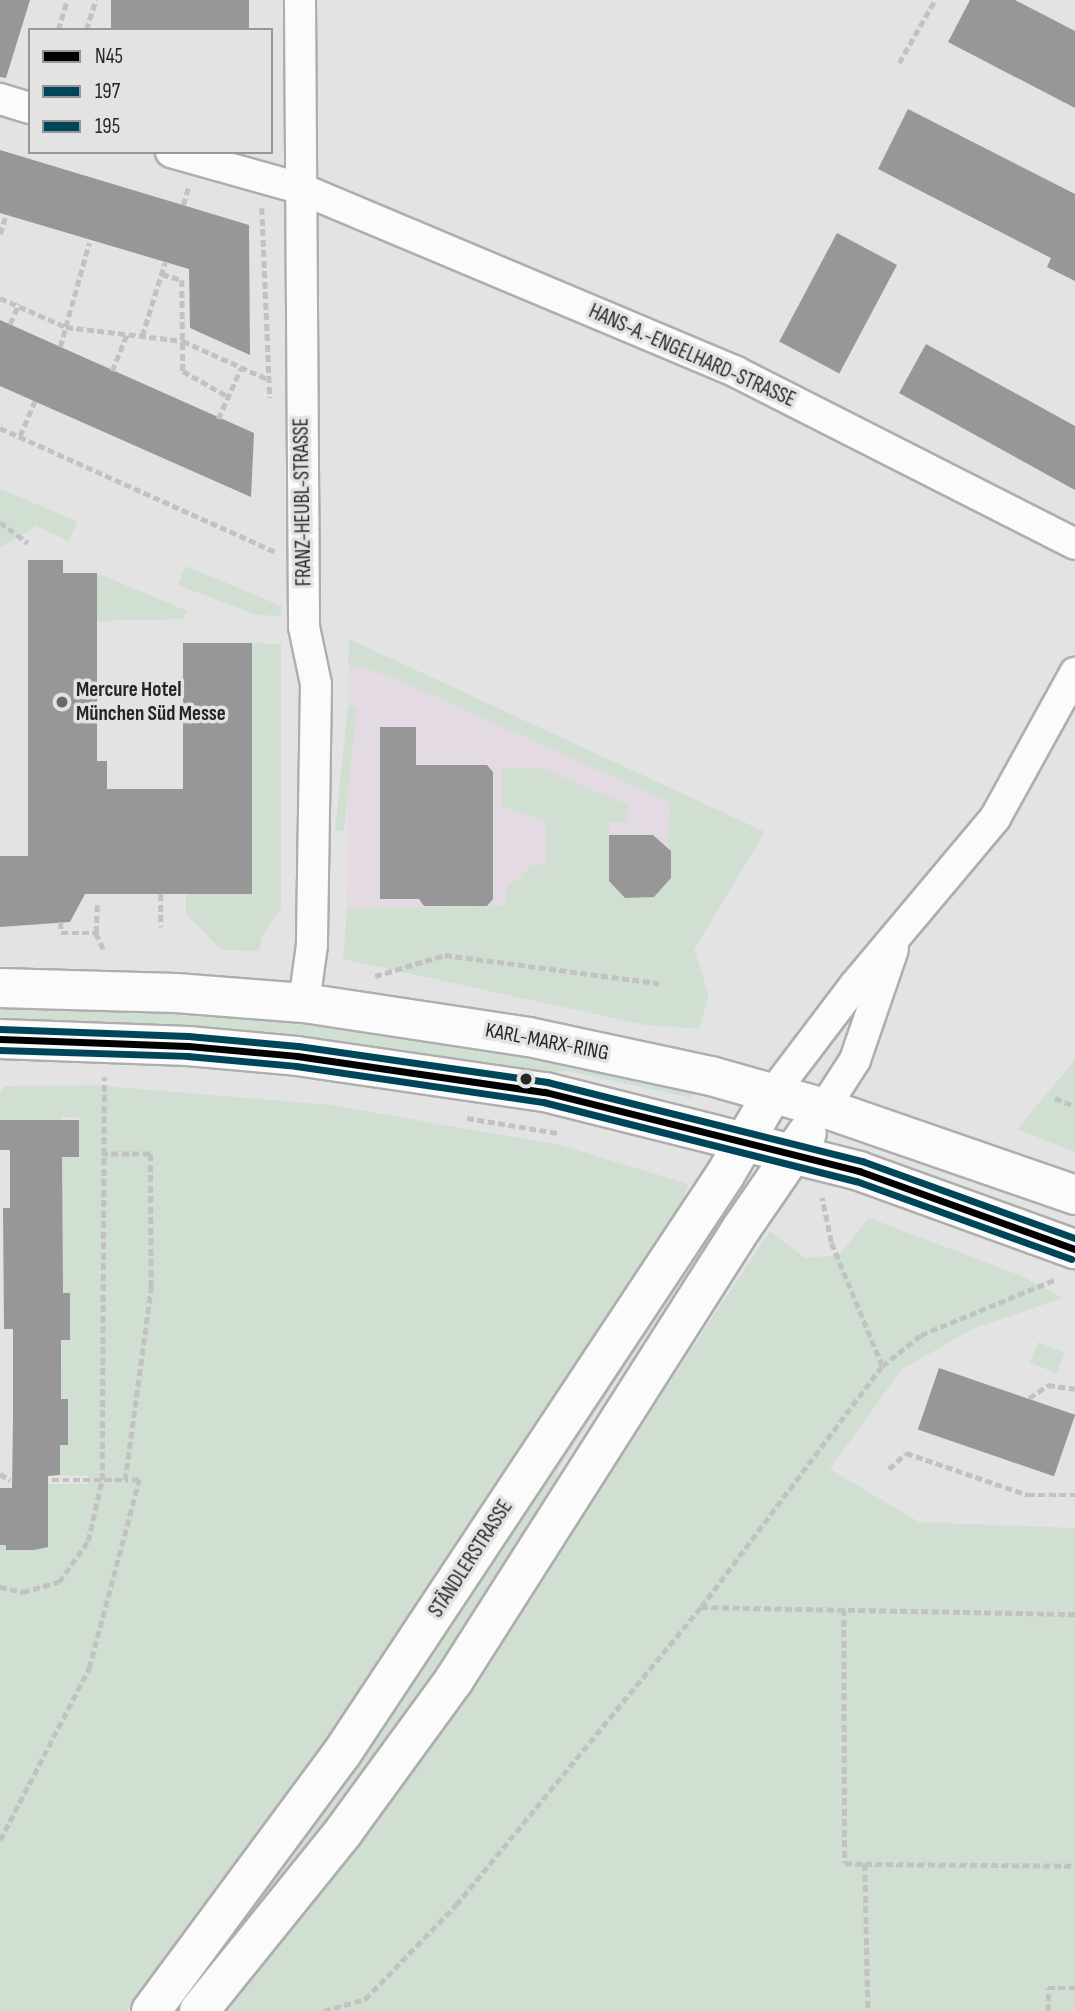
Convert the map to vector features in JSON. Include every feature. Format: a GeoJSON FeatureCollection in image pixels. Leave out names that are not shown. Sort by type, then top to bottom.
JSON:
{"type":"FeatureCollection","features":[{"type":"Feature","properties":{"kind":"main road","name":"KARL-MARX-RING"},"geometry":{"type":"LineString","coordinates":[[0,988],[176,993],[304,1003],[529,1037],[773,1093],[824,1108],[1075,1195]]}},
{"type":"Feature","properties":{"kind":"main road"},"geometry":{"type":"LineString","coordinates":[[0,1039],[188,1046],[358,1063],[545,1092],[747,1139],[872,1175],[1062,1266]]}},
{"type":"Feature","properties":{"kind":"main road","name":"STÄNDLERSTRASSE"},"geometry":{"type":"LineString","coordinates":[[151,2011],[350,1742],[747,1139],[773,1093]]}},
{"type":"Feature","properties":{"kind":"main road"},"geometry":{"type":"LineString","coordinates":[[199,2011],[344,1831],[454,1680],[768,1188],[824,1108]]}},
{"type":"Feature","properties":{"kind":"street","name":"FRANZ-HEUBL-STRASSE"},"geometry":{"type":"LineString","coordinates":[[300,0],[291,554],[316,684],[312,945],[304,1003]]}},
{"type":"Feature","properties":{"kind":"street"},"geometry":{"type":"LineString","coordinates":[[0,99],[28,107]]}},
{"type":"Feature","properties":{"kind":"street","name":"HANS-A.-ENGELHARD-STRASSE"},"geometry":{"type":"LineString","coordinates":[[178,154],[299,188],[736,372],[1075,544]]}},
{"type":"Feature","properties":{"kind":"street"},"geometry":{"type":"LineString","coordinates":[[773,1093],[1010,796],[1075,673]]}},
{"type":"Feature","properties":{"kind":"street"},"geometry":{"type":"LineString","coordinates":[[824,1108],[855,1060],[897,939]]}},
{"type":"Feature","properties":{"kind":"path"},"geometry":{"type":"LineString","coordinates":[[59,28],[67,0]]}},
{"type":"Feature","properties":{"kind":"path"},"geometry":{"type":"LineString","coordinates":[[87,28],[96,0]]}},
{"type":"Feature","properties":{"kind":"path"},"geometry":{"type":"LineString","coordinates":[[899,63],[935,0]]}},
{"type":"Feature","properties":{"kind":"path"},"geometry":{"type":"LineString","coordinates":[[261,179],[267,379],[271,401]]}},
{"type":"Feature","properties":{"kind":"path"},"geometry":{"type":"LineString","coordinates":[[0,234],[5,218]]}},
{"type":"Feature","properties":{"kind":"path"},"geometry":{"type":"LineString","coordinates":[[60,347],[89,243]]}},
{"type":"Feature","properties":{"kind":"path"},"geometry":{"type":"LineString","coordinates":[[142,336],[164,262]]}},
{"type":"Feature","properties":{"kind":"path"},"geometry":{"type":"LineString","coordinates":[[162,274],[182,280],[183,371],[227,396]]}},
{"type":"Feature","properties":{"kind":"path"},"geometry":{"type":"LineString","coordinates":[[0,298],[19,304],[66,327],[183,341],[267,379]]}},
{"type":"Feature","properties":{"kind":"path"},"geometry":{"type":"LineString","coordinates":[[10,324],[19,304]]}},
{"type":"Feature","properties":{"kind":"path"},"geometry":{"type":"LineString","coordinates":[[112,371],[127,334]]}},
{"type":"Feature","properties":{"kind":"path"},"geometry":{"type":"LineString","coordinates":[[218,419],[241,368]]}},
{"type":"Feature","properties":{"kind":"path"},"geometry":{"type":"LineString","coordinates":[[20,436],[35,401]]}},
{"type":"Feature","properties":{"kind":"path"},"geometry":{"type":"LineString","coordinates":[[0,428],[291,554]]}},
{"type":"Feature","properties":{"kind":"path"},"geometry":{"type":"LineString","coordinates":[[0,522],[28,543]]}},
{"type":"Feature","properties":{"kind":"path"},"geometry":{"type":"LineString","coordinates":[[278,540],[291,554]]}},
{"type":"Feature","properties":{"kind":"path"},"geometry":{"type":"LineString","coordinates":[[160,894],[161,928]]}},
{"type":"Feature","properties":{"kind":"path"},"geometry":{"type":"LineString","coordinates":[[97,905],[96,933],[104,950]]}},
{"type":"Feature","properties":{"kind":"path"},"geometry":{"type":"LineString","coordinates":[[61,922],[61,933],[96,933]]}},
{"type":"Feature","properties":{"kind":"path"},"geometry":{"type":"LineString","coordinates":[[375,976],[445,955],[659,983]]}},
{"type":"Feature","properties":{"kind":"path"},"geometry":{"type":"LineString","coordinates":[[91,1074],[118,1076]]}},
{"type":"Feature","properties":{"kind":"path"},"geometry":{"type":"LineString","coordinates":[[0,1587],[23,1592],[59,1582],[88,1541],[102,1480],[104,1075]]}},
{"type":"Feature","properties":{"kind":"path"},"geometry":{"type":"LineString","coordinates":[[1055,1098],[1075,1106]]}},
{"type":"Feature","properties":{"kind":"path"},"geometry":{"type":"LineString","coordinates":[[459,1117],[566,1135]]}},
{"type":"Feature","properties":{"kind":"path"},"geometry":{"type":"LineString","coordinates":[[103,1154],[150,1154],[151,1287],[125,1480]]}},
{"type":"Feature","properties":{"kind":"path"},"geometry":{"type":"LineString","coordinates":[[768,1188],[835,1200]]}},
{"type":"Feature","properties":{"kind":"path"},"geometry":{"type":"LineString","coordinates":[[822,1198],[831,1241],[883,1366]]}},
{"type":"Feature","properties":{"kind":"path"},"geometry":{"type":"LineString","coordinates":[[324,2011],[365,1999],[456,1905],[701,1607],[883,1366],[921,1335],[1062,1266]]}},
{"type":"Feature","properties":{"kind":"path"},"geometry":{"type":"LineString","coordinates":[[1029,1398],[1048,1385],[1075,1389]]}},
{"type":"Feature","properties":{"kind":"path"},"geometry":{"type":"LineString","coordinates":[[889,1469],[906,1452],[1028,1495],[1075,1495]]}},
{"type":"Feature","properties":{"kind":"path"},"geometry":{"type":"LineString","coordinates":[[0,1474],[10,1480]]}},
{"type":"Feature","properties":{"kind":"path"},"geometry":{"type":"LineString","coordinates":[[0,1840],[89,1668],[139,1480],[52,1480]]}},
{"type":"Feature","properties":{"kind":"path"},"geometry":{"type":"LineString","coordinates":[[701,1607],[1075,1614]]}},
{"type":"Feature","properties":{"kind":"path"},"geometry":{"type":"LineString","coordinates":[[844,1609],[845,1863],[1075,1866]]}},
{"type":"Feature","properties":{"kind":"path"},"geometry":{"type":"LineString","coordinates":[[865,1864],[868,2011]]}},
{"type":"Feature","properties":{"kind":"path"},"geometry":{"type":"LineString","coordinates":[[1048,2011],[1048,1988],[1075,1988]]}},
{"type":"Feature","properties":{"kind":"shaded area"},"geometry":{"type":"Polygon","coordinates":[[[349,639],[765,832],[694,949],[553,905],[347,908],[349,639]]]}},
{"type":"Feature","properties":{"kind":"green space"},"geometry":{"type":"Polygon","coordinates":[[[0,489],[77,521],[69,541],[36,526],[0,548],[0,489]]]}},
{"type":"Feature","properties":{"kind":"green space"},"geometry":{"type":"Polygon","coordinates":[[[185,566],[282,606],[280,616],[256,615],[178,585],[185,566]]]}},
{"type":"Feature","properties":{"kind":"green space"},"geometry":{"type":"Polygon","coordinates":[[[97,573],[187,611],[183,619],[97,621],[97,573]]]}},
{"type":"Feature","properties":{"kind":"green space"},"geometry":{"type":"Polygon","coordinates":[[[349,639],[765,832],[694,949],[709,995],[699,1029],[645,1025],[343,959],[347,908],[506,906],[507,888],[532,865],[546,865],[546,822],[502,806],[502,767],[545,769],[629,806],[627,822],[609,822],[609,881],[625,897],[654,897],[671,878],[667,831],[671,803],[390,676],[348,664],[349,639]]]}},
{"type":"Feature","properties":{"kind":"green space"},"geometry":{"type":"Polygon","coordinates":[[[252,643],[281,644],[281,908],[262,936],[259,951],[221,950],[186,914],[186,894],[252,893],[252,643]]]}},
{"type":"Feature","properties":{"kind":"green space"},"geometry":{"type":"Polygon","coordinates":[[[348,706],[357,707],[344,831],[335,830],[348,706]]]}},
{"type":"Feature","properties":{"kind":"green space"},"geometry":{"type":"Polygon","coordinates":[[[0,1004],[258,1015],[531,1053],[695,1089],[691,1098],[568,1071],[529,1074],[0,1025],[0,1004]]]}},
{"type":"Feature","properties":{"kind":"green space"},"geometry":{"type":"Polygon","coordinates":[[[1075,1060],[1075,1152],[1017,1129],[1075,1060]]]}},
{"type":"Feature","properties":{"kind":"green space"},"geometry":{"type":"Polygon","coordinates":[[[92,1085],[330,1105],[560,1145],[688,1184],[681,1206],[300,1780],[127,2011],[0,2011],[0,1545],[6,1545],[6,1550],[48,1547],[48,1484],[88,1484],[89,1476],[60,1475],[60,1445],[68,1444],[68,1400],[61,1399],[62,1157],[79,1157],[79,1117],[62,1117],[62,1130],[0,1120],[0,1093],[5,1086],[92,1085]]]}},
{"type":"Feature","properties":{"kind":"green space"},"geometry":{"type":"Polygon","coordinates":[[[728,1197],[734,1201],[559,1468],[551,1503],[394,1735],[221,1960],[216,1955],[295,1849],[728,1197]]]}},
{"type":"Feature","properties":{"kind":"green space"},"geometry":{"type":"Polygon","coordinates":[[[869,1218],[1022,1276],[1063,1298],[975,1328],[902,1369],[830,1469],[919,1522],[1075,1528],[1075,2011],[225,2011],[382,1815],[770,1231],[805,1258],[839,1255],[869,1218]]]}},
{"type":"Feature","properties":{"kind":"green space"},"geometry":{"type":"Polygon","coordinates":[[[1038,1342],[1065,1353],[1057,1373],[1030,1362],[1038,1342]]]}},
{"type":"Feature","properties":{"kind":"building"},"geometry":{"type":"Polygon","coordinates":[[[0,0],[30,0],[6,78],[0,77],[0,0]]]}},
{"type":"Feature","properties":{"kind":"building"},"geometry":{"type":"Polygon","coordinates":[[[111,0],[249,0],[249,28],[111,28],[111,0]]]}},
{"type":"Feature","properties":{"kind":"building"},"geometry":{"type":"Polygon","coordinates":[[[970,0],[1015,0],[1075,31],[1075,108],[948,42],[970,0]]]}},
{"type":"Feature","properties":{"kind":"building"},"geometry":{"type":"Polygon","coordinates":[[[908,109],[1075,194],[1075,281],[1047,267],[1051,258],[878,169],[908,109]]]}},
{"type":"Feature","properties":{"kind":"building"},"geometry":{"type":"Polygon","coordinates":[[[0,150],[249,225],[250,355],[190,328],[189,269],[0,213],[0,150]]]}},
{"type":"Feature","properties":{"kind":"building"},"geometry":{"type":"Polygon","coordinates":[[[837,233],[897,265],[839,374],[779,342],[837,233]]]}},
{"type":"Feature","properties":{"kind":"building"},"geometry":{"type":"Polygon","coordinates":[[[0,320],[254,433],[251,497],[0,386],[0,320]]]}},
{"type":"Feature","properties":{"kind":"building"},"geometry":{"type":"Polygon","coordinates":[[[926,344],[1075,426],[1075,490],[899,393],[926,344]]]}},
{"type":"Feature","properties":{"kind":"building","name":"Mercure Hotel München Süd Messe"},"geometry":{"type":"Polygon","coordinates":[[[28,560],[63,560],[63,573],[97,573],[97,761],[107,761],[107,789],[183,789],[183,643],[252,643],[252,894],[85,894],[70,922],[0,927],[0,856],[28,856],[28,560]]]}},
{"type":"Feature","properties":{"kind":"building"},"geometry":{"type":"Polygon","coordinates":[[[380,727],[416,727],[416,765],[487,765],[493,772],[493,899],[487,906],[424,906],[419,899],[380,899],[380,727]]]}},
{"type":"Feature","properties":{"kind":"building"},"geometry":{"type":"Polygon","coordinates":[[[609,835],[653,835],[671,851],[671,878],[654,897],[625,898],[609,881],[609,835]]]}},
{"type":"Feature","properties":{"kind":"building"},"geometry":{"type":"Polygon","coordinates":[[[0,1120],[79,1120],[79,1157],[62,1157],[63,1293],[70,1293],[70,1340],[61,1340],[61,1399],[68,1399],[68,1445],[60,1445],[60,1475],[48,1476],[48,1547],[34,1550],[6,1550],[6,1545],[0,1545],[0,1488],[12,1488],[13,1329],[4,1329],[3,1208],[10,1208],[10,1150],[0,1150],[0,1120]]]}},
{"type":"Feature","properties":{"kind":"building"},"geometry":{"type":"Polygon","coordinates":[[[939,1368],[1075,1415],[1054,1476],[918,1429],[939,1368]]]}},
{"type":"Feature","properties":{"kind":"transit line","name":"195"},"geometry":{"type":"LineString","coordinates":[[0,1029],[188,1036],[298,1046],[547,1082],[862,1161],[1075,1238]]}},
{"type":"Feature","properties":{"kind":"transit line","name":"N45"},"geometry":{"type":"LineString","coordinates":[[0,1039],[188,1046],[297,1056],[545,1092],[859,1171],[1075,1249]]}},
{"type":"Feature","properties":{"kind":"transit line","name":"197"},"geometry":{"type":"LineString","coordinates":[[0,1050],[187,1056],[296,1066],[543,1102],[856,1181],[1071,1259]]}},
{"type":"Feature","properties":{"kind":"place","name":"Mercure Hotel München Süd Messe"},"geometry":{"type":"Point","coordinates":[62,702]}}]}
